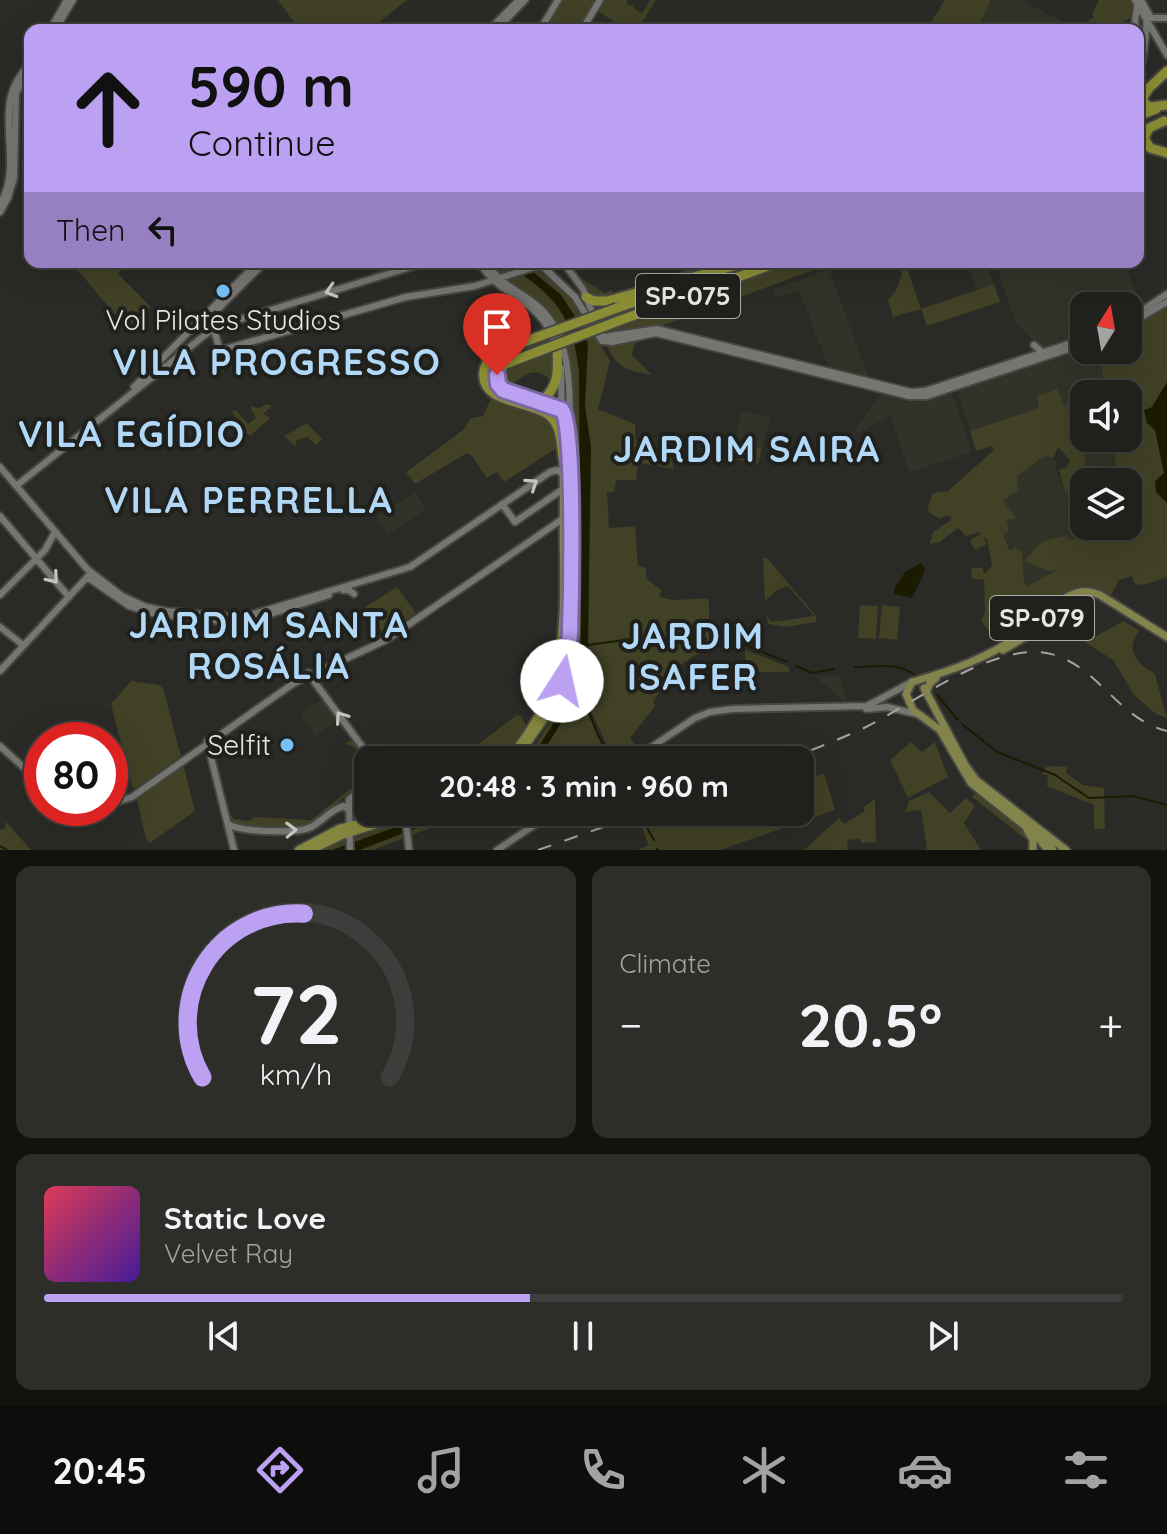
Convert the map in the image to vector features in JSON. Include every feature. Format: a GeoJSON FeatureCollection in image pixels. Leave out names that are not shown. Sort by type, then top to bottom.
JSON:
{"type":"FeatureCollection","features":[{"type":"Feature","properties":{"kind":"highway"},"geometry":{"type":"LineString","coordinates":[[1144,89],[1167,69]]}},
{"type":"Feature","properties":{"kind":"highway"},"geometry":{"type":"LineString","coordinates":[[1144,94],[1167,69]]}},
{"type":"Feature","properties":{"kind":"highway"},"geometry":{"type":"LineString","coordinates":[[1144,100],[1150,107],[1167,105]]}},
{"type":"Feature","properties":{"kind":"highway"},"geometry":{"type":"LineString","coordinates":[[1144,114],[1167,105]]}},
{"type":"Feature","properties":{"kind":"highway"},"geometry":{"type":"LineString","coordinates":[[1144,128],[1166,120]]}},
{"type":"Feature","properties":{"kind":"highway"},"geometry":{"type":"LineString","coordinates":[[1166,120],[1148,129],[1144,138],[1150,148],[1167,154]]}},
{"type":"Feature","properties":{"kind":"highway"},"geometry":{"type":"LineString","coordinates":[[1144,148],[1167,154]]}},
{"type":"Feature","properties":{"kind":"highway"},"geometry":{"type":"LineString","coordinates":[[586,297],[594,301],[607,301],[724,268]]}},
{"type":"Feature","properties":{"kind":"highway","name":"SP-075"},"geometry":{"type":"LineString","coordinates":[[509,396],[489,390],[484,375],[489,359],[505,349],[728,268]]}},
{"type":"Feature","properties":{"kind":"highway","name":"SP-075"},"geometry":{"type":"LineString","coordinates":[[509,396],[498,384],[497,377],[505,364],[763,268]]}},
{"type":"Feature","properties":{"kind":"highway"},"geometry":{"type":"LineString","coordinates":[[509,396],[541,400],[550,394],[558,373],[557,351]]}},
{"type":"Feature","properties":{"kind":"highway"},"geometry":{"type":"LineString","coordinates":[[509,396],[546,412],[554,419],[566,460],[563,474],[565,595],[560,662],[544,709],[517,746]]}},
{"type":"Feature","properties":{"kind":"highway"},"geometry":{"type":"LineString","coordinates":[[525,746],[549,711],[558,691],[570,632],[563,519],[567,416],[562,410],[526,398]]}},
{"type":"Feature","properties":{"kind":"highway"},"geometry":{"type":"LineString","coordinates":[[299,850],[368,826]]}},
{"type":"Feature","properties":{"kind":"highway"},"geometry":{"type":"LineString","coordinates":[[311,850],[349,832]]}},
{"type":"Feature","properties":{"kind":"main road"},"geometry":{"type":"LineString","coordinates":[[495,24],[519,0]]}},
{"type":"Feature","properties":{"kind":"main road"},"geometry":{"type":"LineString","coordinates":[[502,24],[525,0]]}},
{"type":"Feature","properties":{"kind":"main road"},"geometry":{"type":"LineString","coordinates":[[544,24],[558,0]]}},
{"type":"Feature","properties":{"kind":"main road"},"geometry":{"type":"LineString","coordinates":[[586,24],[600,0]]}},
{"type":"Feature","properties":{"kind":"main road"},"geometry":{"type":"LineString","coordinates":[[1138,1],[1152,18],[1167,18]]}},
{"type":"Feature","properties":{"kind":"main road"},"geometry":{"type":"LineString","coordinates":[[1138,1],[1142,24]]}},
{"type":"Feature","properties":{"kind":"main road"},"geometry":{"type":"LineString","coordinates":[[1138,1],[1142,24]]}},
{"type":"Feature","properties":{"kind":"main road"},"geometry":{"type":"LineString","coordinates":[[57,24],[70,2]]}},
{"type":"Feature","properties":{"kind":"main road"},"geometry":{"type":"LineString","coordinates":[[54,24],[70,2]]}},
{"type":"Feature","properties":{"kind":"main road"},"geometry":{"type":"LineString","coordinates":[[1142,24],[1145,10]]}},
{"type":"Feature","properties":{"kind":"main road"},"geometry":{"type":"LineString","coordinates":[[1144,28],[1165,52]]}},
{"type":"Feature","properties":{"kind":"main road"},"geometry":{"type":"LineString","coordinates":[[0,212],[12,187],[11,93],[24,72]]}},
{"type":"Feature","properties":{"kind":"main road"},"geometry":{"type":"LineString","coordinates":[[12,172],[16,96],[24,81]]}},
{"type":"Feature","properties":{"kind":"main road"},"geometry":{"type":"LineString","coordinates":[[0,204],[12,187]]}},
{"type":"Feature","properties":{"kind":"main road"},"geometry":{"type":"LineString","coordinates":[[116,406],[210,315],[253,268]]}},
{"type":"Feature","properties":{"kind":"main road"},"geometry":{"type":"LineString","coordinates":[[210,315],[259,268]]}},
{"type":"Feature","properties":{"kind":"main road"},"geometry":{"type":"LineString","coordinates":[[16,486],[215,327],[407,268]]}},
{"type":"Feature","properties":{"kind":"main road"},"geometry":{"type":"LineString","coordinates":[[485,268],[543,317],[561,369],[562,410]]}},
{"type":"Feature","properties":{"kind":"main road"},"geometry":{"type":"LineString","coordinates":[[489,268],[494,276],[548,315],[564,353],[569,379],[566,460]]}},
{"type":"Feature","properties":{"kind":"main road"},"geometry":{"type":"LineString","coordinates":[[210,315],[222,350],[406,297],[475,286],[494,276],[528,268]]}},
{"type":"Feature","properties":{"kind":"main road"},"geometry":{"type":"LineString","coordinates":[[541,268],[583,307],[602,341],[612,342],[656,333],[921,395],[1070,347]]}},
{"type":"Feature","properties":{"kind":"main road"},"geometry":{"type":"LineString","coordinates":[[567,268],[586,297],[602,335],[612,338],[668,329],[921,395],[1006,364],[1070,346]]}},
{"type":"Feature","properties":{"kind":"main road"},"geometry":{"type":"LineString","coordinates":[[508,275],[506,280],[513,289]]}},
{"type":"Feature","properties":{"kind":"main road"},"geometry":{"type":"LineString","coordinates":[[1142,314],[1162,303],[1167,294]]}},
{"type":"Feature","properties":{"kind":"main road"},"geometry":{"type":"LineString","coordinates":[[1034,345],[1043,353]]}},
{"type":"Feature","properties":{"kind":"main road"},"geometry":{"type":"LineString","coordinates":[[1006,364],[1010,355]]}},
{"type":"Feature","properties":{"kind":"main road"},"geometry":{"type":"LineString","coordinates":[[0,467],[106,591],[129,606],[156,614],[232,622],[258,618],[410,567],[553,470],[563,474]]}},
{"type":"Feature","properties":{"kind":"main road"},"geometry":{"type":"LineString","coordinates":[[502,504],[515,522],[563,489]]}},
{"type":"Feature","properties":{"kind":"main road"},"geometry":{"type":"LineString","coordinates":[[0,516],[69,597]]}},
{"type":"Feature","properties":{"kind":"main road"},"geometry":{"type":"LineString","coordinates":[[128,800],[309,673],[382,639],[563,519]]}},
{"type":"Feature","properties":{"kind":"main road"},"geometry":{"type":"LineString","coordinates":[[309,673],[386,640],[563,519]]}},
{"type":"Feature","properties":{"kind":"main road"},"geometry":{"type":"LineString","coordinates":[[0,595],[45,550],[55,532]]}},
{"type":"Feature","properties":{"kind":"main road"},"geometry":{"type":"LineString","coordinates":[[90,574],[132,602],[165,611],[231,617],[254,614],[334,590],[350,589],[383,576]]}},
{"type":"Feature","properties":{"kind":"main road"},"geometry":{"type":"LineString","coordinates":[[0,671],[90,574]]}},
{"type":"Feature","properties":{"kind":"main road"},"geometry":{"type":"LineString","coordinates":[[326,596],[334,590]]}},
{"type":"Feature","properties":{"kind":"main road","name":"SP-079"},"geometry":{"type":"LineString","coordinates":[[912,682],[997,649],[1079,592],[1100,595],[1167,639]]}},
{"type":"Feature","properties":{"kind":"main road","name":"SP-079"},"geometry":{"type":"LineString","coordinates":[[926,692],[931,681],[1011,646],[1064,605],[1081,596],[1099,600],[1167,639]]}},
{"type":"Feature","properties":{"kind":"main road"},"geometry":{"type":"LineString","coordinates":[[0,629],[23,645]]}},
{"type":"Feature","properties":{"kind":"main road"},"geometry":{"type":"LineString","coordinates":[[309,673],[362,746]]}},
{"type":"Feature","properties":{"kind":"main road"},"geometry":{"type":"LineString","coordinates":[[912,682],[906,689],[906,698],[917,715]]}},
{"type":"Feature","properties":{"kind":"main road"},"geometry":{"type":"LineString","coordinates":[[657,746],[708,715],[733,709],[867,706],[912,682],[921,685],[926,692],[972,776],[1066,850]]}},
{"type":"Feature","properties":{"kind":"main road"},"geometry":{"type":"LineString","coordinates":[[917,715],[930,710],[933,704]]}},
{"type":"Feature","properties":{"kind":"main road"},"geometry":{"type":"LineString","coordinates":[[708,715],[883,707],[917,715],[930,721],[943,734],[971,783],[1035,834],[1050,850]]}},
{"type":"Feature","properties":{"kind":"main road"},"geometry":{"type":"LineString","coordinates":[[128,795],[207,744]]}},
{"type":"Feature","properties":{"kind":"main road"},"geometry":{"type":"LineString","coordinates":[[207,744],[234,850]]}},
{"type":"Feature","properties":{"kind":"main road"},"geometry":{"type":"LineString","coordinates":[[0,746],[24,768]]}},
{"type":"Feature","properties":{"kind":"main road"},"geometry":{"type":"LineString","coordinates":[[350,850],[347,809],[354,794]]}},
{"type":"Feature","properties":{"kind":"main road"},"geometry":{"type":"LineString","coordinates":[[228,824],[240,829],[303,830],[312,827],[338,807],[347,809]]}},
{"type":"Feature","properties":{"kind":"main road"},"geometry":{"type":"LineString","coordinates":[[1018,820],[1033,840],[1033,850]]}},
{"type":"Feature","properties":{"kind":"main road"},"geometry":{"type":"LineString","coordinates":[[407,826],[409,848]]}},
{"type":"Feature","properties":{"kind":"main road"},"geometry":{"type":"LineString","coordinates":[[500,850],[536,826]]}},
{"type":"Feature","properties":{"kind":"main road"},"geometry":{"type":"LineString","coordinates":[[1037,828],[1050,850]]}},
{"type":"Feature","properties":{"kind":"shaded area"},"geometry":{"type":"Polygon","coordinates":[[[278,0],[407,0],[377,24],[296,24],[278,0]]]}},
{"type":"Feature","properties":{"kind":"shaded area"},"geometry":{"type":"Polygon","coordinates":[[[560,0],[597,0],[583,24],[546,24],[560,0]]]}},
{"type":"Feature","properties":{"kind":"shaded area"},"geometry":{"type":"Polygon","coordinates":[[[603,0],[628,0],[626,3],[631,6],[636,4],[633,8],[642,13],[650,0],[656,0],[641,24],[617,24],[598,11],[603,0]]]}},
{"type":"Feature","properties":{"kind":"shaded area"},"geometry":{"type":"Polygon","coordinates":[[[945,0],[991,0],[980,23],[984,24],[930,24],[945,0]]]}},
{"type":"Feature","properties":{"kind":"shaded area"},"geometry":{"type":"Polygon","coordinates":[[[991,0],[1019,0],[1069,24],[983,24],[979,23],[991,0]]]}},
{"type":"Feature","properties":{"kind":"shaded area"},"geometry":{"type":"Polygon","coordinates":[[[1099,0],[1132,0],[1133,15],[1118,24],[1089,24],[1099,0]]]}},
{"type":"Feature","properties":{"kind":"shaded area"},"geometry":{"type":"Polygon","coordinates":[[[76,268],[123,268],[118,274],[151,307],[126,328],[76,268]]]}},
{"type":"Feature","properties":{"kind":"shaded area"},"geometry":{"type":"Polygon","coordinates":[[[493,268],[534,268],[569,297],[610,361],[598,409],[635,424],[636,443],[671,457],[674,469],[638,463],[636,480],[616,480],[614,492],[607,492],[609,528],[635,526],[638,565],[646,568],[646,578],[662,591],[659,596],[671,600],[708,599],[709,646],[659,679],[658,694],[653,702],[655,706],[630,738],[636,746],[607,746],[582,692],[580,698],[603,746],[534,746],[553,715],[573,665],[568,661],[572,409],[562,341],[509,284],[507,278],[498,275],[493,268]]]}},
{"type":"Feature","properties":{"kind":"shaded area"},"geometry":{"type":"Polygon","coordinates":[[[515,268],[528,268],[561,295],[582,327],[588,344],[585,406],[591,447],[588,646],[579,685],[568,712],[547,746],[539,746],[560,713],[581,641],[579,372],[566,321],[543,291],[515,268]]]}},
{"type":"Feature","properties":{"kind":"shaded area"},"geometry":{"type":"Polygon","coordinates":[[[690,268],[713,268],[613,298],[590,298],[579,277],[605,293],[645,286],[690,268]]]}},
{"type":"Feature","properties":{"kind":"shaded area"},"geometry":{"type":"Polygon","coordinates":[[[734,268],[758,268],[598,326],[596,319],[734,268]]]}},
{"type":"Feature","properties":{"kind":"shaded area"},"geometry":{"type":"Polygon","coordinates":[[[772,268],[819,268],[667,324],[606,336],[601,331],[772,268]]]}},
{"type":"Feature","properties":{"kind":"shaded area"},"geometry":{"type":"Polygon","coordinates":[[[899,268],[907,268],[921,309],[893,317],[888,301],[902,274],[899,268]]]}},
{"type":"Feature","properties":{"kind":"shaded area"},"geometry":{"type":"Polygon","coordinates":[[[969,268],[987,268],[994,284],[977,290],[969,268]]]}},
{"type":"Feature","properties":{"kind":"shaded area"},"geometry":{"type":"Polygon","coordinates":[[[1000,268],[1126,268],[1136,292],[1070,292],[1070,340],[1042,351],[1015,321],[997,269],[1000,268]]]}},
{"type":"Feature","properties":{"kind":"shaded area"},"geometry":{"type":"Polygon","coordinates":[[[829,269],[870,380],[829,368],[799,291],[776,298],[773,290],[829,269]]]}},
{"type":"Feature","properties":{"kind":"shaded area"},"geometry":{"type":"Polygon","coordinates":[[[994,284],[1000,302],[927,326],[921,309],[994,284]]]}},
{"type":"Feature","properties":{"kind":"shaded area"},"geometry":{"type":"Polygon","coordinates":[[[1167,305],[1167,577],[1144,585],[1135,584],[1132,576],[1119,580],[1110,597],[1092,590],[1078,590],[1050,607],[1052,592],[1027,620],[1010,631],[1000,645],[981,621],[985,612],[984,579],[972,579],[971,568],[983,568],[984,574],[992,566],[987,540],[983,537],[987,544],[975,550],[970,540],[981,534],[966,536],[958,528],[940,542],[930,544],[933,532],[951,520],[950,516],[940,519],[927,511],[932,493],[948,491],[994,450],[992,446],[976,451],[970,431],[1039,408],[1037,396],[1058,389],[1064,405],[1070,403],[1070,452],[1084,452],[1085,468],[1070,468],[1070,489],[1065,492],[1059,470],[1067,467],[1070,460],[1058,447],[1053,458],[1044,456],[1017,476],[1018,490],[1003,501],[1016,518],[1001,522],[1006,521],[1009,531],[1004,533],[999,524],[1010,551],[1015,547],[1022,552],[1024,582],[1028,588],[1058,570],[1049,571],[1024,561],[1043,541],[1064,536],[1072,541],[1142,540],[1142,468],[1116,468],[1114,452],[1142,452],[1142,380],[1103,380],[1101,364],[1142,364],[1142,318],[1167,305]]]}},
{"type":"Feature","properties":{"kind":"shaded area"},"geometry":{"type":"Polygon","coordinates":[[[549,335],[555,351],[553,383],[536,372],[508,389],[499,380],[512,359],[494,378],[502,393],[488,385],[487,368],[492,359],[549,335]]]}},
{"type":"Feature","properties":{"kind":"shaded area"},"geometry":{"type":"Polygon","coordinates":[[[636,339],[632,355],[652,375],[623,367],[614,359],[606,344],[636,339]]]}},
{"type":"Feature","properties":{"kind":"shaded area"},"geometry":{"type":"Polygon","coordinates":[[[1070,352],[1070,364],[1101,364],[1103,380],[1070,380],[1070,403],[1064,405],[1059,390],[1040,408],[970,431],[956,387],[1070,352]]]}},
{"type":"Feature","properties":{"kind":"shaded area"},"geometry":{"type":"Polygon","coordinates":[[[1167,382],[1167,503],[1156,492],[1155,481],[1164,473],[1155,430],[1147,423],[1144,410],[1152,407],[1167,382]]]}},
{"type":"Feature","properties":{"kind":"shaded area"},"geometry":{"type":"Polygon","coordinates":[[[951,390],[972,452],[909,472],[890,416],[850,437],[882,392],[919,402],[951,390]]]}},
{"type":"Feature","properties":{"kind":"shaded area"},"geometry":{"type":"Polygon","coordinates":[[[492,396],[544,413],[554,423],[558,447],[504,482],[497,472],[487,478],[467,453],[415,484],[406,472],[463,430],[471,418],[483,416],[492,396]]]}},
{"type":"Feature","properties":{"kind":"shaded area"},"geometry":{"type":"Polygon","coordinates":[[[267,404],[272,406],[263,414],[270,418],[251,435],[241,433],[239,422],[232,412],[236,410],[248,424],[256,418],[250,406],[259,408],[267,404]]]}},
{"type":"Feature","properties":{"kind":"shaded area"},"geometry":{"type":"Polygon","coordinates":[[[742,411],[770,418],[762,449],[734,442],[742,411]]]}},
{"type":"Feature","properties":{"kind":"shaded area"},"geometry":{"type":"Polygon","coordinates":[[[307,423],[322,439],[316,445],[307,437],[297,440],[295,446],[284,436],[307,423]]]}},
{"type":"Feature","properties":{"kind":"shaded area"},"geometry":{"type":"Polygon","coordinates":[[[734,442],[762,449],[758,464],[731,458],[734,442]]]}},
{"type":"Feature","properties":{"kind":"shaded area"},"geometry":{"type":"Polygon","coordinates":[[[1084,452],[1114,452],[1116,468],[1085,468],[1084,452]]]}},
{"type":"Feature","properties":{"kind":"shaded area"},"geometry":{"type":"Polygon","coordinates":[[[1044,456],[1052,458],[1057,462],[1056,468],[1065,492],[1070,487],[1070,540],[1104,540],[1139,565],[1144,585],[1135,584],[1132,576],[1119,580],[1110,597],[1095,589],[1079,589],[1048,603],[1014,583],[1011,552],[999,524],[1003,520],[1003,501],[1018,490],[1017,476],[1044,456]]]}},
{"type":"Feature","properties":{"kind":"shaded area"},"geometry":{"type":"Polygon","coordinates":[[[415,492],[426,509],[388,535],[376,517],[415,492]]]}},
{"type":"Feature","properties":{"kind":"shaded area"},"geometry":{"type":"Polygon","coordinates":[[[763,558],[767,558],[816,616],[816,622],[786,627],[768,624],[766,611],[773,622],[814,616],[788,586],[777,590],[765,601],[763,558]]]}},
{"type":"Feature","properties":{"kind":"shaded area"},"geometry":{"type":"Polygon","coordinates":[[[921,563],[924,573],[912,598],[894,594],[905,572],[921,563]]]}},
{"type":"Feature","properties":{"kind":"shaded area"},"geometry":{"type":"Polygon","coordinates":[[[397,587],[416,613],[384,635],[365,607],[397,587]]]}},
{"type":"Feature","properties":{"kind":"shaded area"},"geometry":{"type":"Polygon","coordinates":[[[860,605],[878,606],[876,639],[858,638],[860,605]]]}},
{"type":"Feature","properties":{"kind":"shaded area"},"geometry":{"type":"Polygon","coordinates":[[[882,605],[900,607],[897,640],[879,638],[882,605]]]}},
{"type":"Feature","properties":{"kind":"shaded area"},"geometry":{"type":"Polygon","coordinates":[[[1124,621],[1140,631],[1133,650],[1138,661],[1155,674],[1167,718],[1156,714],[1134,695],[1113,660],[1085,642],[1124,621]]]}},
{"type":"Feature","properties":{"kind":"shaded area"},"geometry":{"type":"Polygon","coordinates":[[[745,650],[789,667],[789,672],[745,672],[745,650]]]}},
{"type":"Feature","properties":{"kind":"shaded area"},"geometry":{"type":"Polygon","coordinates":[[[839,675],[847,699],[845,702],[817,679],[818,676],[839,675]]]}},
{"type":"Feature","properties":{"kind":"shaded area"},"geometry":{"type":"Polygon","coordinates":[[[131,681],[163,688],[181,756],[136,788],[132,787],[128,771],[128,722],[116,722],[111,704],[131,681]]]}},
{"type":"Feature","properties":{"kind":"shaded area"},"geometry":{"type":"Polygon","coordinates":[[[324,698],[340,718],[315,736],[300,714],[324,698]]]}},
{"type":"Feature","properties":{"kind":"shaded area"},"geometry":{"type":"Polygon","coordinates":[[[517,715],[521,716],[528,730],[516,746],[475,746],[517,715]]]}},
{"type":"Feature","properties":{"kind":"shaded area"},"geometry":{"type":"Polygon","coordinates":[[[911,742],[922,752],[935,742],[948,777],[908,798],[890,760],[911,742]]]}},
{"type":"Feature","properties":{"kind":"shaded area"},"geometry":{"type":"Polygon","coordinates":[[[183,764],[195,811],[150,843],[146,839],[136,796],[183,764]]]}},
{"type":"Feature","properties":{"kind":"shaded area"},"geometry":{"type":"Polygon","coordinates":[[[1046,767],[1067,767],[1066,773],[1083,785],[1104,788],[1105,829],[1094,829],[1094,805],[1047,786],[1048,775],[1042,774],[1046,767]]]}},
{"type":"Feature","properties":{"kind":"shaded area"},"geometry":{"type":"Polygon","coordinates":[[[824,773],[835,810],[814,817],[814,778],[824,773]]]}},
{"type":"Feature","properties":{"kind":"shaded area"},"geometry":{"type":"Polygon","coordinates":[[[354,786],[354,790],[309,825],[297,828],[236,826],[231,824],[229,813],[234,819],[250,821],[254,817],[311,820],[354,786]]]}},
{"type":"Feature","properties":{"kind":"shaded area"},"geometry":{"type":"Polygon","coordinates":[[[929,792],[950,813],[966,798],[975,806],[964,823],[981,850],[927,850],[921,810],[905,812],[909,801],[929,792]]]}},
{"type":"Feature","properties":{"kind":"shaded area"},"geometry":{"type":"Polygon","coordinates":[[[975,793],[1021,827],[1032,844],[1032,850],[1027,850],[1029,842],[972,797],[975,793]]]}},
{"type":"Feature","properties":{"kind":"shaded area"},"geometry":{"type":"Polygon","coordinates":[[[875,799],[876,842],[847,840],[848,850],[804,850],[839,818],[844,824],[865,811],[863,808],[875,799]]]}},
{"type":"Feature","properties":{"kind":"shaded area"},"geometry":{"type":"Polygon","coordinates":[[[6,822],[31,850],[0,850],[0,829],[4,830],[6,822]]]}},
{"type":"Feature","properties":{"kind":"shaded area"},"geometry":{"type":"Polygon","coordinates":[[[388,826],[436,826],[373,850],[314,850],[342,838],[347,841],[388,826]]]}},
{"type":"Feature","properties":{"kind":"shaded area"},"geometry":{"type":"Polygon","coordinates":[[[399,826],[422,826],[360,850],[332,850],[399,826]]]}},
{"type":"Feature","properties":{"kind":"shaded area"},"geometry":{"type":"Polygon","coordinates":[[[642,826],[789,826],[720,850],[638,850],[648,845],[642,826]]]}},
{"type":"Feature","properties":{"kind":"waterway"},"geometry":{"type":"LineString","coordinates":[[588,645],[631,639],[706,639]]}},
{"type":"Feature","properties":{"kind":"waterway"},"geometry":{"type":"LineString","coordinates":[[714,639],[735,641],[787,662]]}},
{"type":"Feature","properties":{"kind":"waterway"},"geometry":{"type":"LineString","coordinates":[[796,666],[812,673],[834,669]]}},
{"type":"Feature","properties":{"kind":"waterway"},"geometry":{"type":"LineString","coordinates":[[855,667],[896,667],[918,678]]}},
{"type":"Feature","properties":{"kind":"waterway"},"geometry":{"type":"LineString","coordinates":[[578,684],[604,746]]}},
{"type":"Feature","properties":{"kind":"waterway"},"geometry":{"type":"LineString","coordinates":[[937,695],[958,720]]}},
{"type":"Feature","properties":{"kind":"waterway"},"geometry":{"type":"LineString","coordinates":[[962,724],[997,752],[1055,775],[1089,798],[1133,796],[1167,805]]}},
{"type":"Feature","properties":{"kind":"waterway"},"geometry":{"type":"LineString","coordinates":[[646,826],[654,840]]}},
{"type":"Feature","properties":{"kind":"waterway"},"geometry":{"type":"LineString","coordinates":[[0,846],[7,850]]}},
{"type":"Feature","properties":{"kind":"railway"},"geometry":{"type":"LineString","coordinates":[[814,749],[864,728],[985,663],[1035,652],[1058,656],[1073,663],[1137,717],[1167,731]]}},
{"type":"Feature","properties":{"kind":"railway"},"geometry":{"type":"LineString","coordinates":[[538,850],[606,826]]}},
{"type":"Feature","properties":{"kind":"place","name":"Vol Pilates Studios"},"geometry":{"type":"Point","coordinates":[223,291]}},
{"type":"Feature","properties":{"kind":"place","name":"Selfit"},"geometry":{"type":"Point","coordinates":[287,745]}},
{"type":"Feature","properties":{"kind":"district","name":"VILA PROGRESSO"},"geometry":{"type":"Point","coordinates":[277,362]}},
{"type":"Feature","properties":{"kind":"district","name":"VILA EGÍDIO"},"geometry":{"type":"Point","coordinates":[132,434]}},
{"type":"Feature","properties":{"kind":"district","name":"JARDIM SAIRA"},"geometry":{"type":"Point","coordinates":[747,449]}},
{"type":"Feature","properties":{"kind":"district","name":"VILA PERRELLA"},"geometry":{"type":"Point","coordinates":[249,500]}},
{"type":"Feature","properties":{"kind":"district","name":"JARDIM SANTA ROSÁLIA"},"geometry":{"type":"Point","coordinates":[269,646]}},
{"type":"Feature","properties":{"kind":"district","name":"JARDIM ISAFER"},"geometry":{"type":"Point","coordinates":[693,656]}},
{"type":"Feature","properties":{"kind":"route"},"geometry":{"type":"LineString","coordinates":[[497,375],[498,384],[503,390],[562,410],[567,416],[570,632],[562,681]]}}]}
